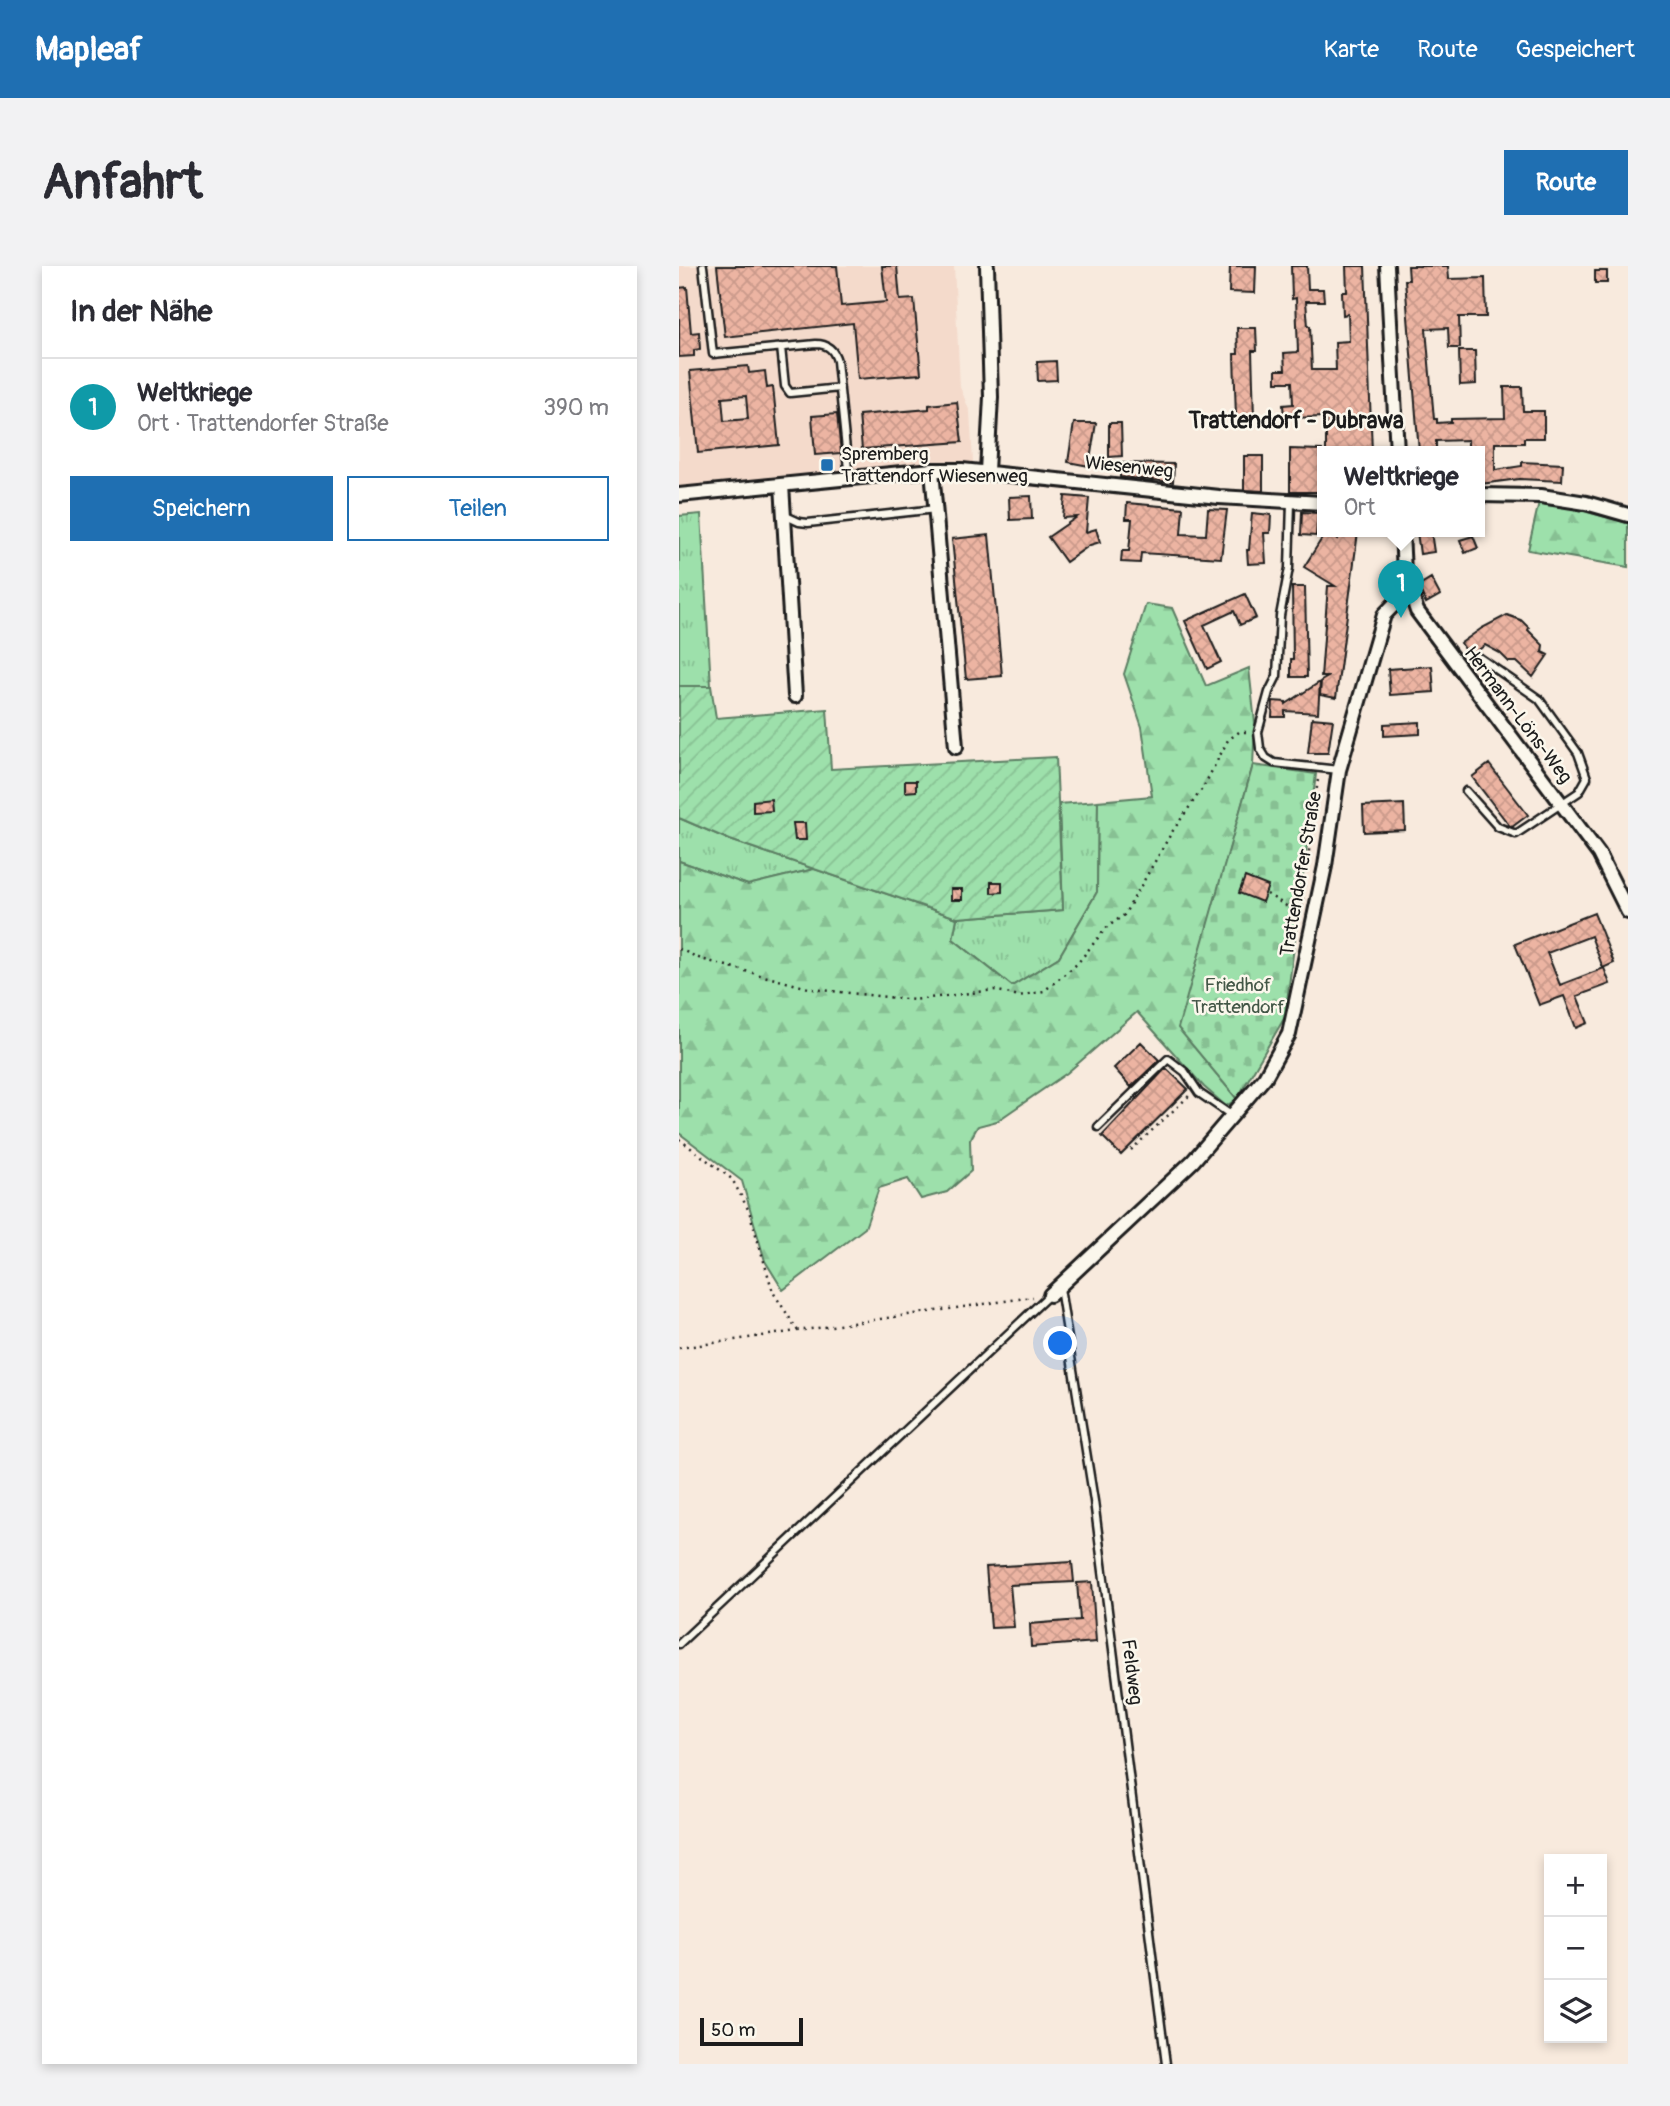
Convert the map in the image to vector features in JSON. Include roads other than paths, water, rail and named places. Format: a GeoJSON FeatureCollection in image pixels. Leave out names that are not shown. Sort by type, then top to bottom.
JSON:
{"type":"FeatureCollection","features":[{"type":"Feature","properties":{"kind":"street"},"geometry":{"type":"LineString","coordinates":[[986,266],[991,397],[987,471]]}},
{"type":"Feature","properties":{"kind":"street"},"geometry":{"type":"LineString","coordinates":[[1387,266],[1397,446]]}},
{"type":"Feature","properties":{"kind":"street"},"geometry":{"type":"LineString","coordinates":[[932,470],[956,747]]}},
{"type":"Feature","properties":{"kind":"street","name":"Wiesenweg"},"geometry":{"type":"LineString","coordinates":[[679,495],[932,470],[987,471],[1219,497],[1317,503]]}},
{"type":"Feature","properties":{"kind":"street"},"geometry":{"type":"LineString","coordinates":[[782,485],[795,696]]}},
{"type":"Feature","properties":{"kind":"street"},"geometry":{"type":"LineString","coordinates":[[1485,495],[1541,496],[1586,503],[1628,515]]}},
{"type":"Feature","properties":{"kind":"street","name":"Hermann-Löns-Weg"},"geometry":{"type":"LineString","coordinates":[[1402,537],[1404,573],[1417,611],[1599,854],[1628,912]]}},
{"type":"Feature","properties":{"kind":"street","name":"Trattendorfer Straße"},"geometry":{"type":"LineString","coordinates":[[1055,1290],[1193,1161],[1265,1077],[1289,1034],[1325,866],[1339,770],[1384,614],[1408,590]]}},
{"type":"Feature","properties":{"kind":"lane"},"geometry":{"type":"LineString","coordinates":[[703,266],[713,354],[816,344],[828,346],[835,355],[849,479]]}},
{"type":"Feature","properties":{"kind":"lane"},"geometry":{"type":"LineString","coordinates":[[781,347],[785,386],[790,393],[840,388]]}},
{"type":"Feature","properties":{"kind":"lane"},"geometry":{"type":"LineString","coordinates":[[1291,502],[1289,568],[1280,616],[1277,676],[1269,692],[1258,732],[1260,748],[1266,758],[1274,763],[1339,770]]}},
{"type":"Feature","properties":{"kind":"lane"},"geometry":{"type":"LineString","coordinates":[[784,515],[808,523],[936,509]]}},
{"type":"Feature","properties":{"kind":"lane"},"geometry":{"type":"LineString","coordinates":[[1466,791],[1498,827],[1516,834],[1579,792],[1587,778],[1578,753],[1539,699],[1480,658]]}},
{"type":"Feature","properties":{"kind":"lane"},"geometry":{"type":"LineString","coordinates":[[1098,1127],[1168,1059],[1185,1072],[1199,1093],[1233,1117]]}},
{"type":"Feature","properties":{"kind":"lane"},"geometry":{"type":"LineString","coordinates":[[679,1644],[1055,1290]]}},
{"type":"Feature","properties":{"kind":"lane","name":"Feldweg"},"geometry":{"type":"LineString","coordinates":[[1055,1290],[1094,1501],[1165,2064]]}},
{"type":"Feature","properties":{"kind":"place","name":"Spremberg Trattendorf Wiesenweg"},"geometry":{"type":"Point","coordinates":[827,465]}},
{"type":"Feature","properties":{"kind":"place","name":"Weltkriege"},"geometry":{"type":"Point","coordinates":[1401,618]}},
{"type":"Feature","properties":{"kind":"district","name":"Trattendorf - Dubrawa"},"geometry":{"type":"Point","coordinates":[1296,420]}},
{"type":"Feature","properties":{"kind":"park label","name":"Friedhof Trattendorf"},"geometry":{"type":"Point","coordinates":[1238,996]}}]}
